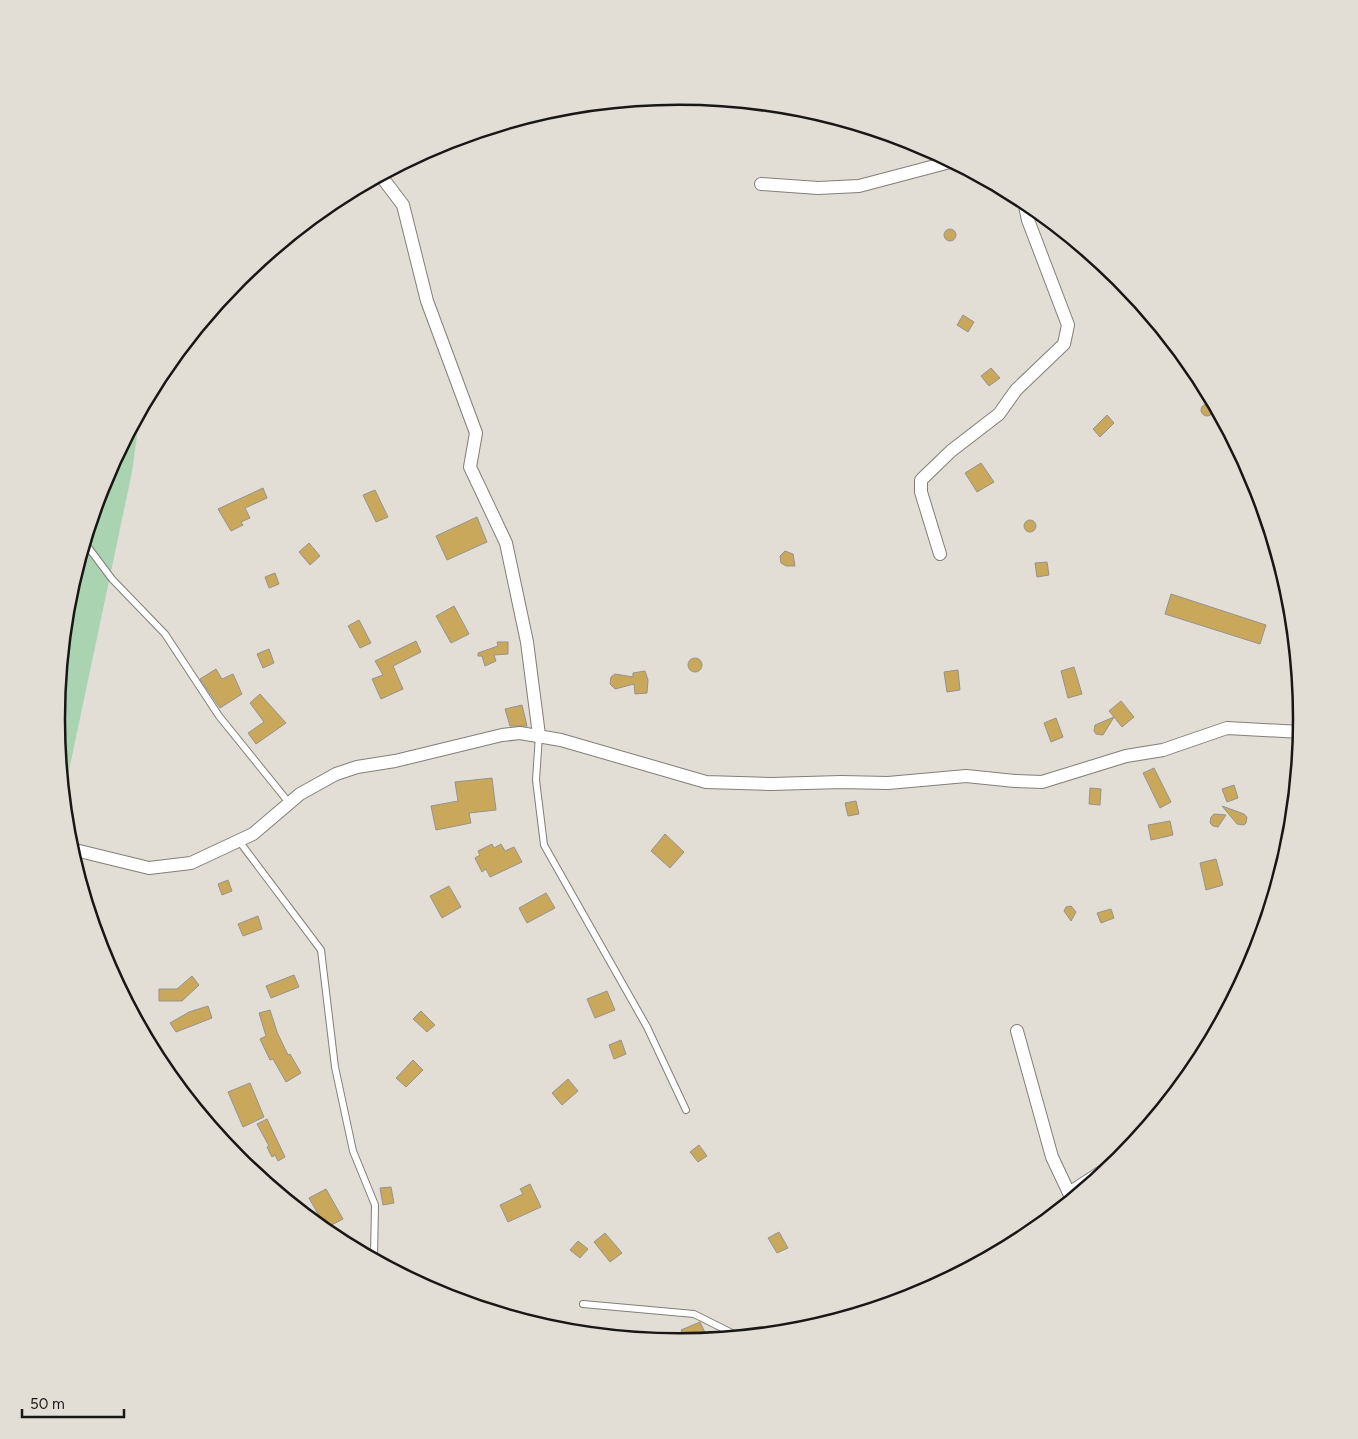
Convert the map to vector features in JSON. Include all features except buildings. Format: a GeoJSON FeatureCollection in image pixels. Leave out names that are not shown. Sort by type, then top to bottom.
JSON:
{"type":"FeatureCollection","features":[{"type":"Feature","properties":{"kind":"street"},"geometry":{"type":"LineString","coordinates":[[761,184],[818,188],[858,186],[941,164]]}},
{"type":"Feature","properties":{"kind":"street"},"geometry":{"type":"LineString","coordinates":[[385,181],[403,205],[427,301],[476,433],[470,468],[506,543],[527,642],[539,735]]}},
{"type":"Feature","properties":{"kind":"street"},"geometry":{"type":"LineString","coordinates":[[940,554],[921,492],[921,480],[951,451],[999,414],[1016,390],[1064,344],[1067,337],[1068,325],[1027,214]]}},
{"type":"Feature","properties":{"kind":"street"},"geometry":{"type":"LineString","coordinates":[[80,851],[149,868],[191,863],[253,834],[318,783],[357,767],[395,761],[502,735],[520,733],[539,735],[706,782],[771,784],[888,783],[966,776],[1042,782],[1126,756],[1163,750],[1227,728],[1293,732]]}},
{"type":"Feature","properties":{"kind":"street"},"geometry":{"type":"LineString","coordinates":[[1017,1031],[1052,1157],[1069,1193],[1072,1191]]}},
{"type":"Feature","properties":{"kind":"lane"},"geometry":{"type":"LineString","coordinates":[[90,549],[112,579],[165,634],[219,716],[290,804]]}},
{"type":"Feature","properties":{"kind":"lane"},"geometry":{"type":"LineString","coordinates":[[539,735],[536,780],[544,845],[647,1027],[686,1110]]}},
{"type":"Feature","properties":{"kind":"lane"},"geometry":{"type":"LineString","coordinates":[[238,841],[321,950],[335,1067],[353,1151],[375,1205],[374,1252]]}},
{"type":"Feature","properties":{"kind":"lane"},"geometry":{"type":"LineString","coordinates":[[583,1304],[694,1314],[728,1331]]}},
{"type":"Feature","properties":{"kind":"green space"},"geometry":{"type":"Polygon","coordinates":[[[138,429],[132,472],[68,777],[65,720],[66,679],[70,639],[77,600],[98,522],[112,485],[138,429]]]}}]}
